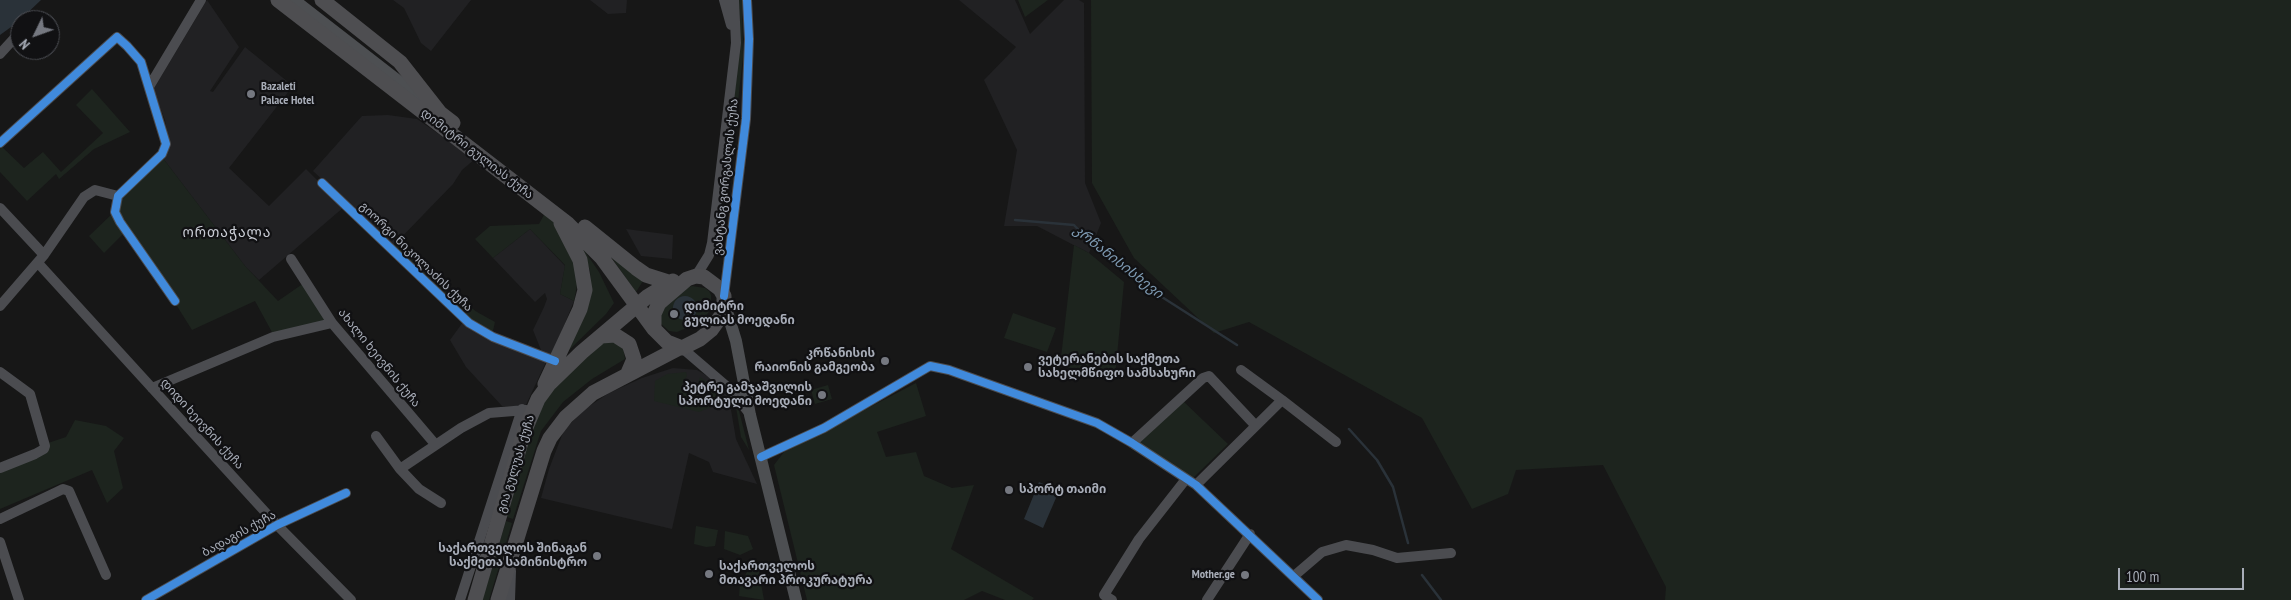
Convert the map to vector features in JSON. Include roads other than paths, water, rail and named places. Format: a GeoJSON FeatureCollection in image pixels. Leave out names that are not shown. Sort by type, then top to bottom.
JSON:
{"type":"FeatureCollection","features":[{"type":"Feature","properties":{"kind":"highway","name":"დიმიტრი გულიას ქუჩა"},"geometry":{"type":"LineString","coordinates":[[278,0],[555,213],[597,252],[654,328]]}},
{"type":"Feature","properties":{"kind":"highway","name":"დიმიტრი გულიას ქუჩა"},"geometry":{"type":"LineString","coordinates":[[322,0],[400,62],[440,113],[636,268],[646,275],[668,282]]}},
{"type":"Feature","properties":{"kind":"highway"},"geometry":{"type":"LineString","coordinates":[[531,407],[580,309],[585,290],[580,260],[567,232],[555,213]]}},
{"type":"Feature","properties":{"kind":"highway"},"geometry":{"type":"LineString","coordinates":[[691,277],[715,283],[724,301],[722,317],[711,330],[700,339],[681,348],[668,342],[654,328],[654,314],[659,303],[691,277]]}},
{"type":"Feature","properties":{"kind":"highway","name":"გია გულუას ქუჩა"},"geometry":{"type":"LineString","coordinates":[[475,600],[531,407],[549,384],[637,304],[668,282],[691,277]]}},
{"type":"Feature","properties":{"kind":"highway"},"geometry":{"type":"LineString","coordinates":[[601,336],[615,335],[623,338],[629,344],[634,359],[628,373]]}},
{"type":"Feature","properties":{"kind":"highway","name":"გია გულუას ქუჩა"},"geometry":{"type":"LineString","coordinates":[[498,600],[544,451],[550,438],[566,417],[593,393],[628,373],[681,348]]}},
{"type":"Feature","properties":{"kind":"main road","name":"დიმიტრი გულიას ქუჩა"},"geometry":{"type":"LineString","coordinates":[[294,0],[440,113]]}},
{"type":"Feature","properties":{"kind":"main road","name":"ვახტანგ გორგასლის ქუჩა"},"geometry":{"type":"LineString","coordinates":[[724,301],[736,341],[750,415],[762,457],[796,600]]}},
{"type":"Feature","properties":{"kind":"street"},"geometry":{"type":"LineString","coordinates":[[149,87],[201,0]]}},
{"type":"Feature","properties":{"kind":"street"},"geometry":{"type":"LineString","coordinates":[[724,0],[736,43]]}},
{"type":"Feature","properties":{"kind":"street","name":"ვახტანგ გორგასლის ქუჩა"},"geometry":{"type":"LineString","coordinates":[[691,277],[709,255],[712,244],[736,43],[734,0]]}},
{"type":"Feature","properties":{"kind":"street","name":"ვახტანგ გორგასლის ქუჩა"},"geometry":{"type":"LineString","coordinates":[[724,301],[746,119],[749,39],[747,0]]}},
{"type":"Feature","properties":{"kind":"street"},"geometry":{"type":"LineString","coordinates":[[0,143],[117,37],[141,62],[166,144],[162,154],[118,196],[115,212],[120,222],[176,301]]}},
{"type":"Feature","properties":{"kind":"street"},"geometry":{"type":"LineString","coordinates":[[0,54],[10,43]]}},
{"type":"Feature","properties":{"kind":"street","name":"გიორგი ნიკოლაძის ქუჩა"},"geometry":{"type":"LineString","coordinates":[[322,183],[468,323],[493,337],[554,362]]}},
{"type":"Feature","properties":{"kind":"street"},"geometry":{"type":"LineString","coordinates":[[0,306],[41,259],[84,197],[94,190],[118,196]]}},
{"type":"Feature","properties":{"kind":"street","name":"დიდი ხეივნის ქუჩა"},"geometry":{"type":"LineString","coordinates":[[0,208],[41,259],[152,388],[277,525],[351,600]]}},
{"type":"Feature","properties":{"kind":"street","name":"ახალი ხეივნის ქუჩა"},"geometry":{"type":"LineString","coordinates":[[291,259],[332,323],[435,444]]}},
{"type":"Feature","properties":{"kind":"street"},"geometry":{"type":"LineString","coordinates":[[152,388],[273,337],[332,323]]}},
{"type":"Feature","properties":{"kind":"street","name":"ვახტანგ გორგასლის ქუჩა"},"geometry":{"type":"LineString","coordinates":[[681,348],[731,390],[750,415]]}},
{"type":"Feature","properties":{"kind":"street"},"geometry":{"type":"LineString","coordinates":[[762,457],[824,428],[930,366],[949,370],[1097,423],[1132,444],[1196,484],[1318,600]]}},
{"type":"Feature","properties":{"kind":"street"},"geometry":{"type":"LineString","coordinates":[[1241,370],[1336,442]]}},
{"type":"Feature","properties":{"kind":"street"},"geometry":{"type":"LineString","coordinates":[[0,372],[30,394],[45,446],[44,449],[35,454],[0,468]]}},
{"type":"Feature","properties":{"kind":"street"},"geometry":{"type":"LineString","coordinates":[[1132,444],[1203,378],[1209,376],[1255,426]]}},
{"type":"Feature","properties":{"kind":"street"},"geometry":{"type":"LineString","coordinates":[[1196,484],[1282,400]]}},
{"type":"Feature","properties":{"kind":"street"},"geometry":{"type":"LineString","coordinates":[[400,469],[435,444],[489,413],[531,407]]}},
{"type":"Feature","properties":{"kind":"street","name":"გია გულუას ქუჩა"},"geometry":{"type":"LineString","coordinates":[[460,600],[531,407]]}},
{"type":"Feature","properties":{"kind":"street"},"geometry":{"type":"LineString","coordinates":[[376,436],[400,469],[419,489],[441,502]]}},
{"type":"Feature","properties":{"kind":"street"},"geometry":{"type":"LineString","coordinates":[[1112,600],[1104,595],[1140,539],[1186,479]]}},
{"type":"Feature","properties":{"kind":"street"},"geometry":{"type":"LineString","coordinates":[[0,519],[63,489],[69,490],[106,574]]}},
{"type":"Feature","properties":{"kind":"street","name":"ბადაგის ქუჩა"},"geometry":{"type":"LineString","coordinates":[[146,600],[277,525],[346,492]]}},
{"type":"Feature","properties":{"kind":"street"},"geometry":{"type":"LineString","coordinates":[[1207,600],[1250,534]]}},
{"type":"Feature","properties":{"kind":"street"},"geometry":{"type":"LineString","coordinates":[[0,542],[19,600]]}},
{"type":"Feature","properties":{"kind":"street"},"geometry":{"type":"LineString","coordinates":[[1294,576],[1322,552],[1346,545],[1373,550],[1397,558],[1451,553]]}},
{"type":"Feature","properties":{"kind":"street","name":"გია გულუას ქუჩა"},"geometry":{"type":"LineString","coordinates":[[510,600],[512,559]]}},
{"type":"Feature","properties":{"kind":"waterway","name":"კრწანისისხევი"},"geometry":{"type":"LineString","coordinates":[[1015,220],[1074,225],[1088,240],[1140,283],[1237,345]]}},
{"type":"Feature","properties":{"kind":"waterway","name":"კრწანისისხევი"},"geometry":{"type":"LineString","coordinates":[[1349,429],[1377,460],[1393,487],[1408,543]]}},
{"type":"Feature","properties":{"kind":"waterway","name":"კრწანისისხევი"},"geometry":{"type":"LineString","coordinates":[[1422,575],[1441,600]]}},
{"type":"Feature","properties":{"kind":"place","name":"Bazaleti Palace Hotel"},"geometry":{"type":"Point","coordinates":[251,94]}},
{"type":"Feature","properties":{"kind":"place","name":"დიმიტრი გულიას მოედანი"},"geometry":{"type":"Point","coordinates":[674,314]}},
{"type":"Feature","properties":{"kind":"place","name":"კრწანისის რაიონის გამგეობა"},"geometry":{"type":"Point","coordinates":[885,361]}},
{"type":"Feature","properties":{"kind":"place","name":"ვეტერანების საქმეთა სახელმწიფო სამსახური"},"geometry":{"type":"Point","coordinates":[1028,367]}},
{"type":"Feature","properties":{"kind":"place","name":"პეტრე გამჯაშვილის სპორტული მოედანი"},"geometry":{"type":"Point","coordinates":[822,395]}},
{"type":"Feature","properties":{"kind":"place","name":"სპორტ თაიმი"},"geometry":{"type":"Point","coordinates":[1009,490]}},
{"type":"Feature","properties":{"kind":"place","name":"საქართველოს შინაგან საქმეთა სამინისტრო"},"geometry":{"type":"Point","coordinates":[597,556]}},
{"type":"Feature","properties":{"kind":"place","name":"საქართველოს მთავარი პროკურატურა"},"geometry":{"type":"Point","coordinates":[709,574]}},
{"type":"Feature","properties":{"kind":"place","name":"Mother.ge"},"geometry":{"type":"Point","coordinates":[1245,575]}},
{"type":"Feature","properties":{"kind":"district","name":"ორთაჭალა"},"geometry":{"type":"Point","coordinates":[227,233]}}]}
